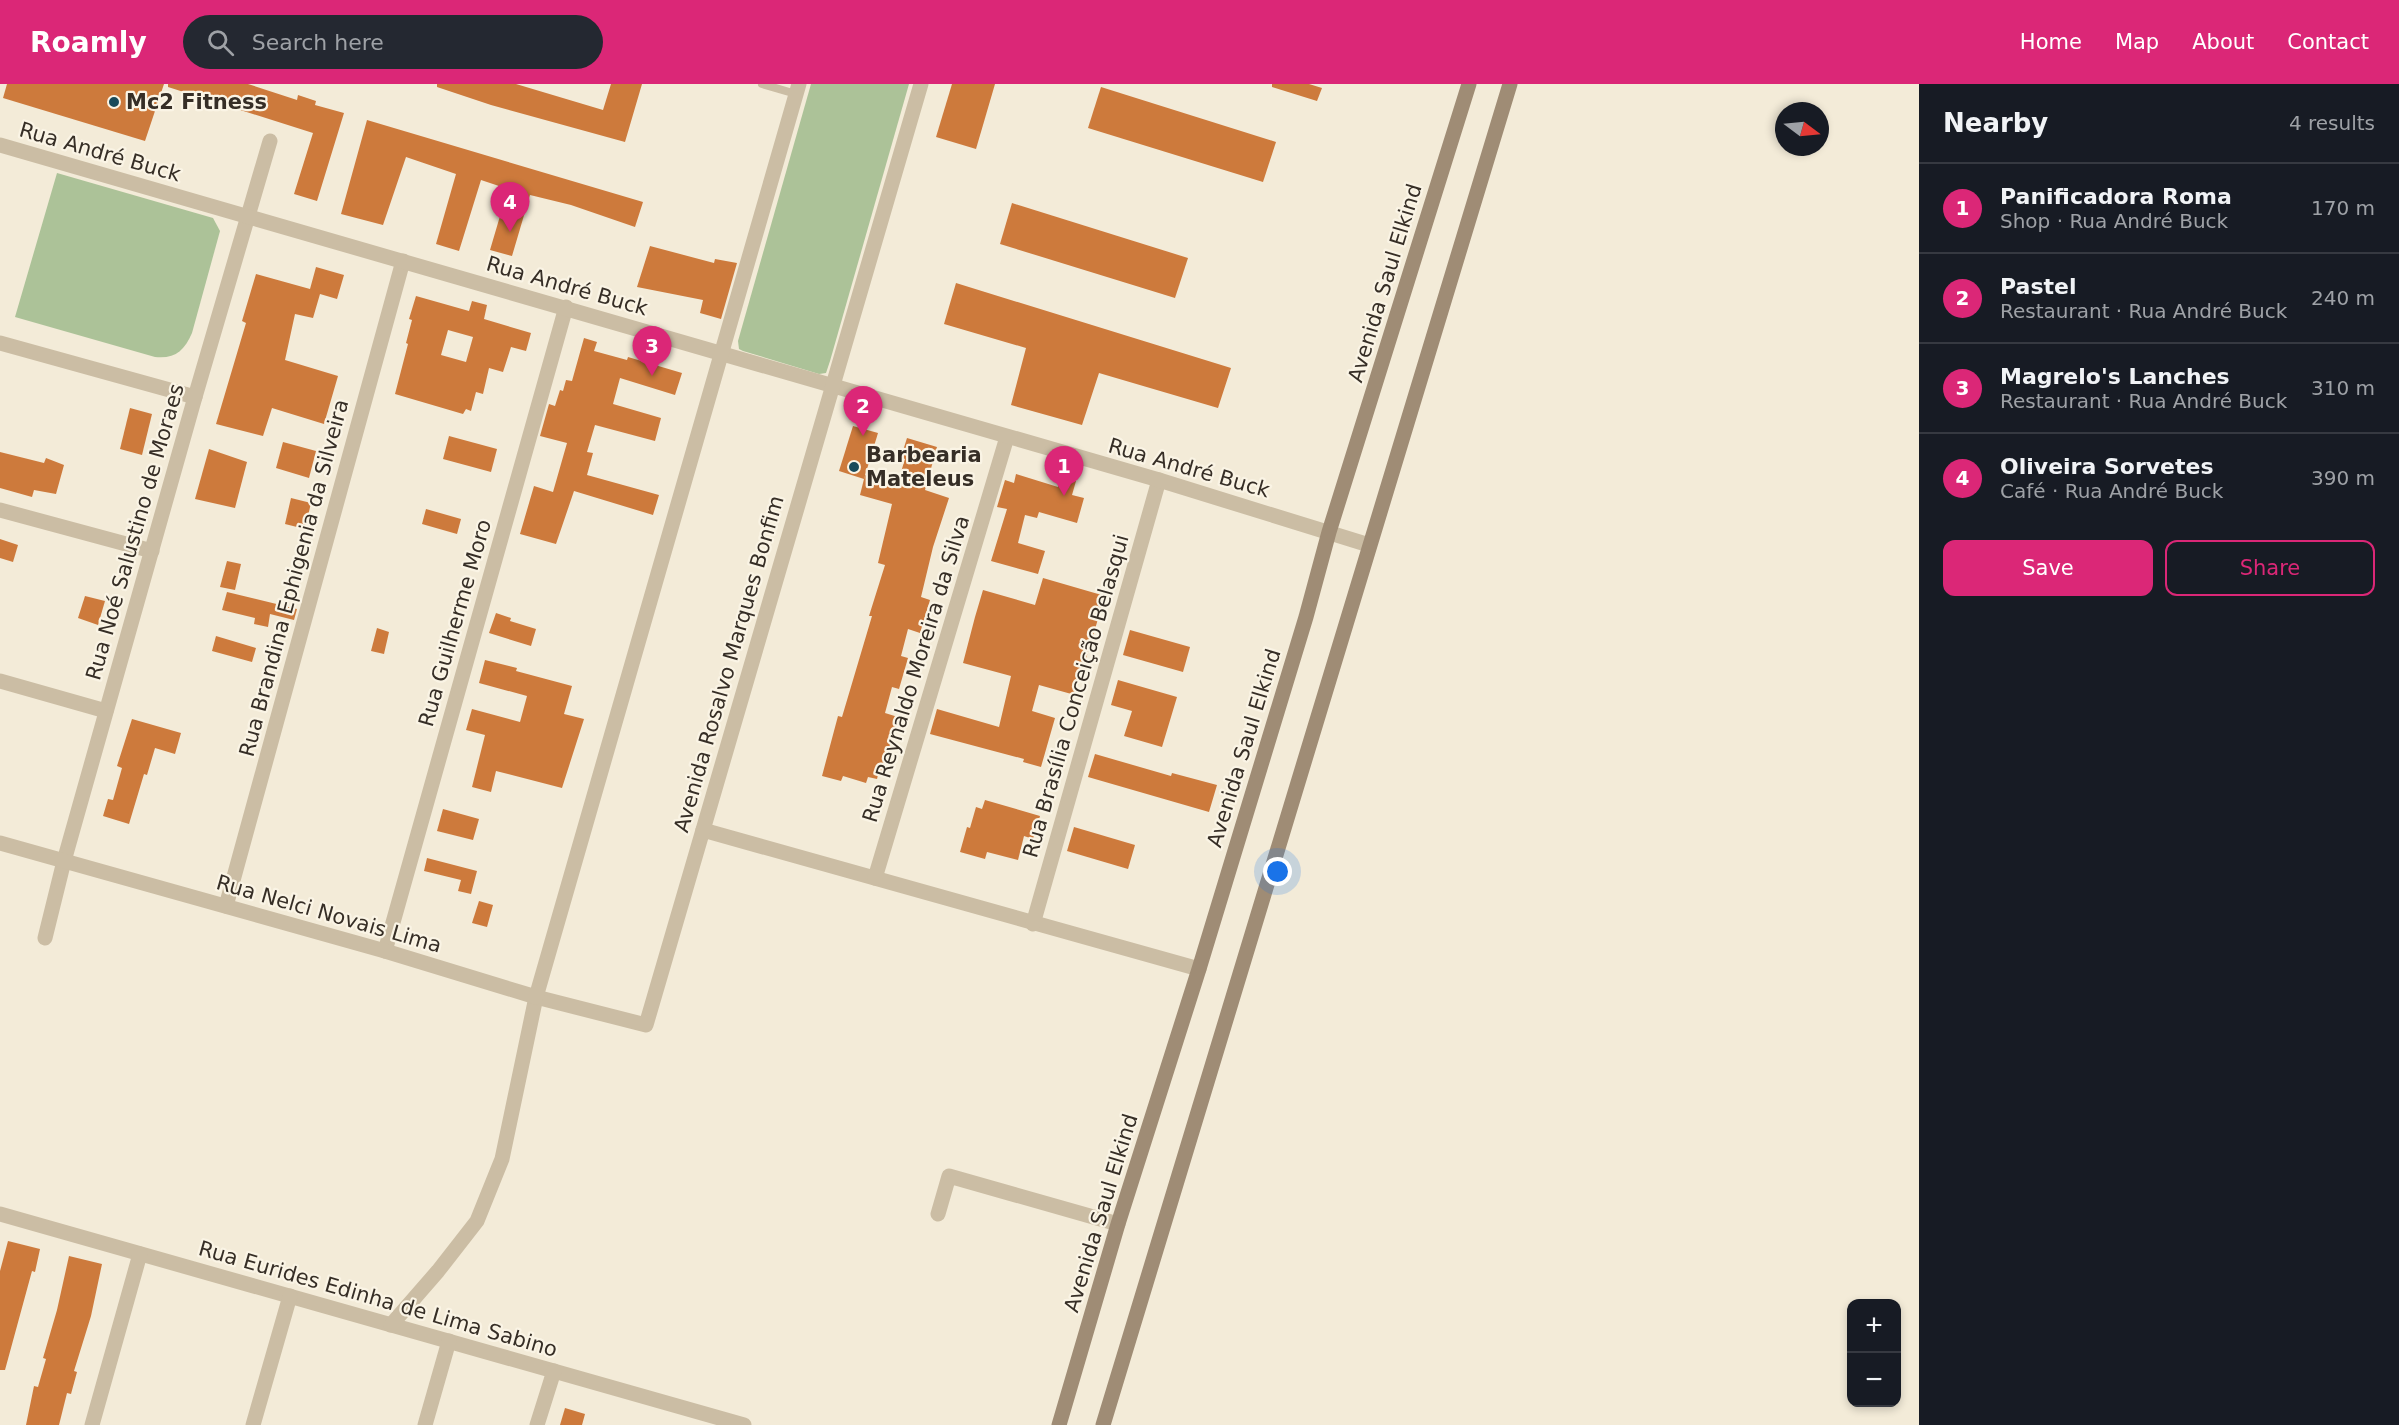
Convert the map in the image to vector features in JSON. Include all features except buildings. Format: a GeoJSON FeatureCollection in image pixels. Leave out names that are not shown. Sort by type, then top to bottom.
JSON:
{"type":"FeatureCollection","features":[{"type":"Feature","properties":{"kind":"main road","name":"Avenida Saul Elkind"},"geometry":{"type":"LineString","coordinates":[[1059,1425],[1118,1224],[1199,969],[1329,532],[1469,84]]}},
{"type":"Feature","properties":{"kind":"main road"},"geometry":{"type":"LineString","coordinates":[[1103,1425],[1510,84]]}},
{"type":"Feature","properties":{"kind":"street","name":"Avenida Rosalvo Marques Bonfim"},"geometry":{"type":"LineString","coordinates":[[646,1025],[921,84]]}},
{"type":"Feature","properties":{"kind":"street"},"geometry":{"type":"LineString","coordinates":[[391,1325],[438,1271],[477,1221],[502,1159],[536,997],[798,89]]}},
{"type":"Feature","properties":{"kind":"street","name":"Rua Noé Salustino de Moraes"},"geometry":{"type":"LineString","coordinates":[[45,938],[106,711],[270,141]]}},
{"type":"Feature","properties":{"kind":"street","name":"Rua André Buck"},"geometry":{"type":"LineString","coordinates":[[0,145],[566,307],[1159,480],[1369,544]]}},
{"type":"Feature","properties":{"kind":"street","name":"Rua Brandina Ephigenia da Silveira"},"geometry":{"type":"LineString","coordinates":[[226,906],[403,261]]}},
{"type":"Feature","properties":{"kind":"street","name":"Rua Guilherme Moro"},"geometry":{"type":"LineString","coordinates":[[385,951],[566,307]]}},
{"type":"Feature","properties":{"kind":"street"},"geometry":{"type":"LineString","coordinates":[[0,343],[195,397]]}},
{"type":"Feature","properties":{"kind":"street","name":"Rua Reynaldo Moreira da Silva"},"geometry":{"type":"LineString","coordinates":[[875,878],[1007,437]]}},
{"type":"Feature","properties":{"kind":"street","name":"Rua Brasília Conceição Belasqui"},"geometry":{"type":"LineString","coordinates":[[1033,924],[1159,480]]}},
{"type":"Feature","properties":{"kind":"street"},"geometry":{"type":"LineString","coordinates":[[0,510],[152,551]]}},
{"type":"Feature","properties":{"kind":"street"},"geometry":{"type":"LineString","coordinates":[[0,681],[106,711]]}},
{"type":"Feature","properties":{"kind":"street"},"geometry":{"type":"LineString","coordinates":[[703,830],[1199,969]]}},
{"type":"Feature","properties":{"kind":"street","name":"Rua Nelci Novais Lima"},"geometry":{"type":"LineString","coordinates":[[0,843],[385,951],[536,997],[646,1025]]}},
{"type":"Feature","properties":{"kind":"street"},"geometry":{"type":"LineString","coordinates":[[938,1214],[949,1176],[1118,1224]]}},
{"type":"Feature","properties":{"kind":"street","name":"Rua Eurides Edinha de Lima Sabino"},"geometry":{"type":"LineString","coordinates":[[0,1214],[554,1371],[705,1420],[744,1425]]}},
{"type":"Feature","properties":{"kind":"street"},"geometry":{"type":"LineString","coordinates":[[92,1425],[141,1254]]}},
{"type":"Feature","properties":{"kind":"street"},"geometry":{"type":"LineString","coordinates":[[253,1425],[290,1296]]}},
{"type":"Feature","properties":{"kind":"street"},"geometry":{"type":"LineString","coordinates":[[425,1425],[449,1341]]}},
{"type":"Feature","properties":{"kind":"street"},"geometry":{"type":"LineString","coordinates":[[537,1425],[554,1371]]}},
{"type":"Feature","properties":{"kind":"lane"},"geometry":{"type":"LineString","coordinates":[[762,84],[798,89]]}},
{"type":"Feature","properties":{"kind":"green space"},"geometry":{"type":"Polygon","coordinates":[[[811,84],[909,84],[830,361],[826,373],[819,374],[743,351],[739,349],[738,341],[811,84]]]}},
{"type":"Feature","properties":{"kind":"green space"},"geometry":{"type":"Polygon","coordinates":[[[57,173],[213,218],[220,231],[192,333],[186,345],[178,352],[168,357],[155,357],[15,317],[57,173]]]}},
{"type":"Feature","properties":{"kind":"place","name":"Mc2 Fitness"},"geometry":{"type":"Point","coordinates":[114,102]}},
{"type":"Feature","properties":{"kind":"place","name":"Oliveira Sorvetes"},"geometry":{"type":"Point","coordinates":[510,232]}},
{"type":"Feature","properties":{"kind":"place","name":"Magrelo's Lanches"},"geometry":{"type":"Point","coordinates":[652,376]}},
{"type":"Feature","properties":{"kind":"place","name":"Pastel"},"geometry":{"type":"Point","coordinates":[863,436]}},
{"type":"Feature","properties":{"kind":"place","name":"Barbearia Mateleus"},"geometry":{"type":"Point","coordinates":[854,467]}},
{"type":"Feature","properties":{"kind":"place","name":"Panificadora Roma"},"geometry":{"type":"Point","coordinates":[1064,496]}}]}
